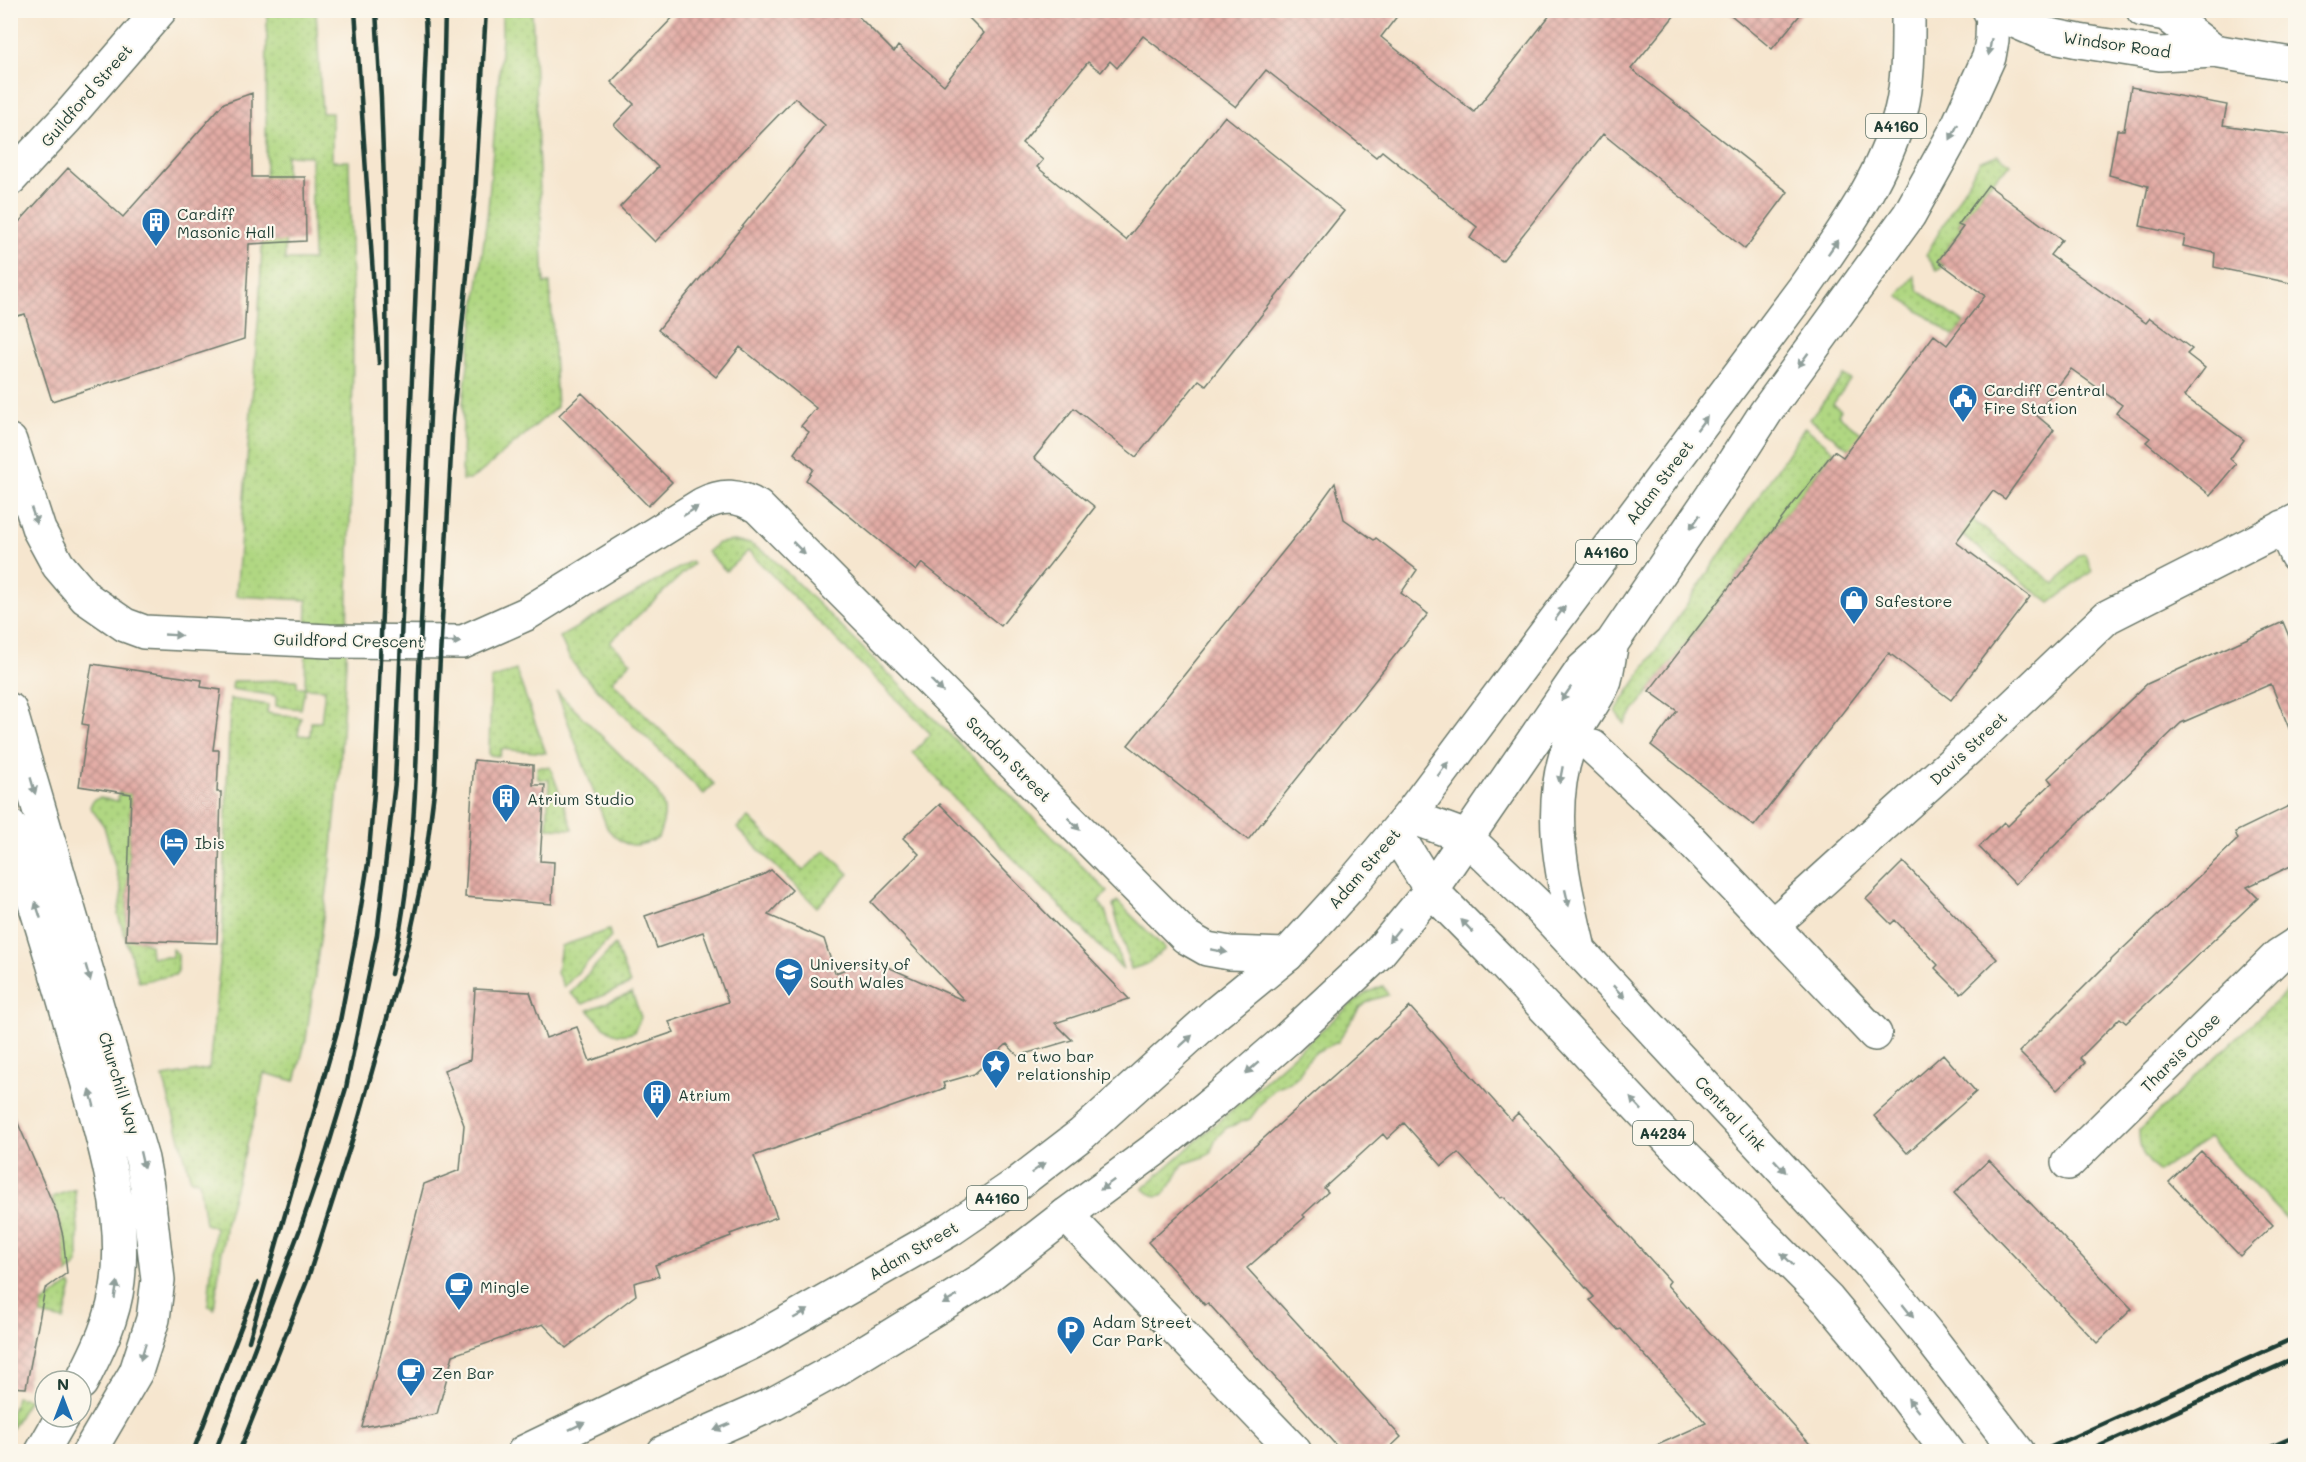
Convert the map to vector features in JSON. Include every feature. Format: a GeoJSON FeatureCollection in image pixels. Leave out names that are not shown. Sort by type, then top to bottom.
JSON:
{"type":"FeatureCollection","features":[{"type":"Feature","properties":{"kind":"main road","name":"Guildford Street"},"geometry":{"type":"LineString","coordinates":[[10,178],[66,119],[160,10]]}},
{"type":"Feature","properties":{"kind":"main road","name":"Windsor Road"},"geometry":{"type":"LineString","coordinates":[[2143,10],[2166,15],[2214,51]]}},
{"type":"Feature","properties":{"kind":"main road","name":"Windsor Road"},"geometry":{"type":"LineString","coordinates":[[1992,11],[2044,34],[2079,41],[2160,54],[2214,51],[2295,65]]}},
{"type":"Feature","properties":{"kind":"main road","name":"A4160"},"geometry":{"type":"LineString","coordinates":[[664,1452],[748,1416],[826,1376],[985,1278],[1154,1150],[1287,1039],[1377,955],[1431,890],[1582,670],[1612,643],[1766,412],[1909,215],[1954,134],[1989,57],[1992,40],[1992,11]]}},
{"type":"Feature","properties":{"kind":"main road","name":"Adam Street"},"geometry":{"type":"LineString","coordinates":[[524,1452],[751,1343],[951,1229],[1017,1184],[1082,1134],[1216,1013],[1287,955],[1402,825],[1804,288],[1861,205],[1890,142],[1901,110],[1910,21]]}},
{"type":"Feature","properties":{"kind":"main road","name":"Guildford Crescent"},"geometry":{"type":"LineString","coordinates":[[10,441],[39,530],[58,565],[71,583],[105,613],[125,625],[153,633],[329,641],[463,642],[526,614],[716,498],[730,496],[746,500],[758,507]]}},
{"type":"Feature","properties":{"kind":"main road","name":"Sandon Street"},"geometry":{"type":"LineString","coordinates":[[758,507],[1186,937],[1207,949],[1230,953],[1287,955]]}},
{"type":"Feature","properties":{"kind":"main road","name":"Davis Street"},"geometry":{"type":"LineString","coordinates":[[1772,926],[1984,734],[2107,617],[2291,534]]}},
{"type":"Feature","properties":{"kind":"main road"},"geometry":{"type":"LineString","coordinates":[[1580,950],[1561,863],[1557,823],[1559,783],[1563,763],[1573,736],[1604,681],[1612,643]]}},
{"type":"Feature","properties":{"kind":"main road","name":"Churchill Way"},"geometry":{"type":"LineString","coordinates":[[10,710],[142,1159],[158,1280],[153,1319],[136,1372],[89,1452]]}},
{"type":"Feature","properties":{"kind":"main road"},"geometry":{"type":"LineString","coordinates":[[1593,747],[1677,827],[1875,1034]]}},
{"type":"Feature","properties":{"kind":"main road","name":"Central Link"},"geometry":{"type":"LineString","coordinates":[[1402,825],[1466,837],[1515,882],[1871,1265],[2018,1452]]}},
{"type":"Feature","properties":{"kind":"main road","name":"A4234"},"geometry":{"type":"LineString","coordinates":[[1402,825],[1431,890],[1670,1141],[1828,1300],[1881,1364],[1948,1452]]}},
{"type":"Feature","properties":{"kind":"main road","name":"Churchill Way"},"geometry":{"type":"LineString","coordinates":[[10,826],[53,958],[104,1141],[120,1236],[118,1281],[110,1323],[88,1369]]}},
{"type":"Feature","properties":{"kind":"main road","name":"Tharsis Close"},"geometry":{"type":"LineString","coordinates":[[2068,1163],[2279,955],[2295,944]]}},
{"type":"Feature","properties":{"kind":"main road"},"geometry":{"type":"LineString","coordinates":[[1066,1215],[1295,1452]]}},
{"type":"Feature","properties":{"kind":"main road"},"geometry":{"type":"LineString","coordinates":[[42,1452],[55,1429]]}},
{"type":"Feature","properties":{"kind":"green space"},"geometry":{"type":"Polygon","coordinates":[[[267,11],[316,11],[322,113],[332,113],[332,161],[349,161],[353,328],[352,458],[346,662],[340,767],[330,869],[306,1039],[295,1081],[264,1073],[258,1105],[226,1221],[214,1309],[208,1305],[215,1227],[205,1224],[199,1181],[191,1180],[163,1077],[209,1069],[222,942],[230,699],[268,705],[267,713],[301,718],[298,735],[310,736],[311,722],[321,722],[325,689],[305,688],[301,709],[276,706],[276,696],[232,689],[233,681],[297,680],[297,687],[305,687],[307,600],[236,596],[259,312],[266,161],[267,11]],[[286,155],[285,260],[313,260],[311,156],[286,155]]]}},
{"type":"Feature","properties":{"kind":"green space"},"geometry":{"type":"Polygon","coordinates":[[[502,11],[532,11],[544,284],[550,283],[557,407],[480,473],[469,480],[462,480],[463,403],[488,209],[502,38],[502,11]]]}},
{"type":"Feature","properties":{"kind":"green space"},"geometry":{"type":"Polygon","coordinates":[[[1998,155],[2011,164],[1988,185],[1958,225],[1963,227],[1938,261],[1944,266],[1937,270],[1926,255],[1980,161],[1998,155]]]}},
{"type":"Feature","properties":{"kind":"green space"},"geometry":{"type":"Polygon","coordinates":[[[1914,276],[1919,291],[1964,323],[1954,336],[1898,296],[1914,276]]]}},
{"type":"Feature","properties":{"kind":"green space"},"geometry":{"type":"Polygon","coordinates":[[[1844,375],[1850,380],[1833,404],[1841,410],[1838,415],[2055,584],[2079,555],[2085,554],[2092,571],[2050,603],[1810,419],[1844,375]]]}},
{"type":"Feature","properties":{"kind":"green space"},"geometry":{"type":"Polygon","coordinates":[[[1805,427],[1834,451],[1624,724],[1616,712],[1619,706],[1805,427]]]}},
{"type":"Feature","properties":{"kind":"green space"},"geometry":{"type":"Polygon","coordinates":[[[734,541],[750,544],[769,555],[1108,892],[1098,901],[1105,910],[1123,970],[941,785],[942,783],[913,753],[931,734],[748,551],[726,571],[707,552],[718,543],[734,541]]]}},
{"type":"Feature","properties":{"kind":"green space"},"geometry":{"type":"Polygon","coordinates":[[[691,561],[693,564],[610,642],[631,662],[612,681],[714,784],[704,794],[581,673],[570,659],[560,637],[691,561]]]}},
{"type":"Feature","properties":{"kind":"green space"},"geometry":{"type":"Polygon","coordinates":[[[516,670],[546,753],[501,749],[500,756],[489,755],[491,679],[516,670]]]}},
{"type":"Feature","properties":{"kind":"green space"},"geometry":{"type":"Polygon","coordinates":[[[557,692],[654,788],[664,807],[663,824],[658,838],[643,844],[630,845],[619,840],[607,828],[557,692]]]}},
{"type":"Feature","properties":{"kind":"green space"},"geometry":{"type":"Polygon","coordinates":[[[537,767],[550,767],[573,829],[547,828],[549,780],[538,779],[537,767]]]}},
{"type":"Feature","properties":{"kind":"green space"},"geometry":{"type":"Polygon","coordinates":[[[119,792],[131,794],[126,939],[141,940],[150,945],[151,957],[172,957],[172,949],[178,954],[178,971],[175,975],[139,982],[118,915],[122,891],[104,826],[90,807],[93,800],[100,798],[118,801],[119,792]]]}},
{"type":"Feature","properties":{"kind":"green space"},"geometry":{"type":"Polygon","coordinates":[[[749,818],[803,871],[825,850],[849,874],[817,907],[737,828],[749,818]]]}},
{"type":"Feature","properties":{"kind":"green space"},"geometry":{"type":"Polygon","coordinates":[[[1117,901],[1165,949],[1147,964],[1131,969],[1113,906],[1117,901]]]}},
{"type":"Feature","properties":{"kind":"green space"},"geometry":{"type":"Polygon","coordinates":[[[609,930],[611,937],[564,987],[557,973],[561,946],[609,930]]]}},
{"type":"Feature","properties":{"kind":"green space"},"geometry":{"type":"Polygon","coordinates":[[[615,945],[630,984],[583,1004],[570,993],[615,945]]]}},
{"type":"Feature","properties":{"kind":"green space"},"geometry":{"type":"Polygon","coordinates":[[[2295,983],[2295,1234],[2289,1222],[2209,1138],[2158,1172],[2143,1154],[2139,1130],[2295,983]]]}},
{"type":"Feature","properties":{"kind":"green space"},"geometry":{"type":"Polygon","coordinates":[[[1383,986],[1388,995],[1371,1000],[1360,1007],[1338,1042],[1316,1052],[1305,1063],[1299,1075],[1290,1082],[1277,1087],[1265,1098],[1250,1119],[1226,1128],[1217,1137],[1210,1153],[1183,1164],[1167,1190],[1157,1196],[1143,1188],[1350,1005],[1366,993],[1383,986]]]}},
{"type":"Feature","properties":{"kind":"green space"},"geometry":{"type":"Polygon","coordinates":[[[632,993],[641,1017],[634,1032],[613,1033],[588,1010],[632,993]]]}},
{"type":"Feature","properties":{"kind":"green space"},"geometry":{"type":"Polygon","coordinates":[[[75,1189],[78,1264],[67,1274],[63,1236],[52,1197],[75,1189]]]}},
{"type":"Feature","properties":{"kind":"green space"},"geometry":{"type":"Polygon","coordinates":[[[70,1284],[72,1287],[64,1320],[40,1315],[42,1304],[70,1284]]]}},
{"type":"Feature","properties":{"kind":"green space"},"geometry":{"type":"Polygon","coordinates":[[[16,1397],[29,1399],[11,1430],[11,1412],[16,1397]]]}},
{"type":"Feature","properties":{"kind":"building"},"geometry":{"type":"Polygon","coordinates":[[[680,10],[852,10],[894,52],[898,46],[944,85],[984,33],[961,10],[1402,10],[1381,37],[1474,112],[1554,10],[1679,10],[1631,69],[1788,192],[1745,249],[1603,134],[1502,261],[1470,238],[1477,227],[1382,151],[1376,157],[1266,70],[1236,107],[1143,36],[1117,68],[1110,61],[1101,72],[1088,62],[1022,143],[1043,160],[1037,167],[1126,240],[1225,116],[1344,211],[1206,385],[1199,380],[1136,457],[1074,408],[1034,458],[1095,507],[1001,626],[922,563],[916,571],[806,480],[813,469],[794,453],[809,432],[801,426],[816,408],[740,347],[716,377],[658,330],[825,125],[795,98],[655,242],[620,207],[658,167],[614,125],[634,104],[611,82],[680,10]]]}},
{"type":"Feature","properties":{"kind":"building"},"geometry":{"type":"Polygon","coordinates":[[[1725,10],[1804,10],[1772,49],[1725,10]]]}},
{"type":"Feature","properties":{"kind":"building"},"geometry":{"type":"Polygon","coordinates":[[[2131,87],[2227,105],[2223,125],[2295,135],[2295,284],[2214,267],[2215,253],[2183,246],[2185,236],[2140,226],[2148,186],[2109,175],[2117,130],[2124,130],[2131,87]]]}},
{"type":"Feature","properties":{"kind":"building","name":"Cardiff Masonic Hall"},"geometry":{"type":"Polygon","coordinates":[[[252,93],[252,177],[305,177],[306,241],[249,244],[244,339],[52,401],[25,314],[10,318],[10,232],[68,168],[123,217],[224,103],[252,93]]]}},
{"type":"Feature","properties":{"kind":"building"},"geometry":{"type":"Polygon","coordinates":[[[1988,185],[2062,240],[2050,255],[2146,323],[2150,318],[2192,349],[2187,354],[2205,368],[2184,396],[2244,440],[2230,459],[2236,464],[2210,495],[2146,442],[2150,438],[2116,413],[2122,405],[2071,369],[2036,415],[2054,430],[2005,499],[1993,491],[1956,542],[2030,597],[1951,700],[1889,653],[1754,826],[1651,745],[1677,711],[1649,691],[1834,451],[1843,457],[1934,335],[1947,345],[1985,296],[1938,261],[1963,227],[1958,225],[1988,185]]]}},
{"type":"Feature","properties":{"kind":"building"},"geometry":{"type":"Polygon","coordinates":[[[582,393],[672,482],[648,506],[559,415],[582,393]]]}},
{"type":"Feature","properties":{"kind":"building"},"geometry":{"type":"Polygon","coordinates":[[[1335,483],[1344,519],[1374,540],[1376,538],[1417,570],[1401,593],[1428,614],[1248,840],[1128,745],[1306,523],[1335,483]]]}},
{"type":"Feature","properties":{"kind":"building"},"geometry":{"type":"Polygon","coordinates":[[[2283,622],[2295,651],[2295,743],[2271,684],[2181,723],[2015,884],[1979,847],[2004,822],[2008,826],[2052,783],[2048,778],[2147,684],[2283,622]]]}},
{"type":"Feature","properties":{"kind":"building","name":"Ibis"},"geometry":{"type":"Polygon","coordinates":[[[92,664],[202,680],[201,687],[221,690],[213,750],[219,750],[217,792],[221,792],[217,943],[126,940],[131,794],[79,786],[88,725],[82,724],[92,664]]]}},
{"type":"Feature","properties":{"kind":"building","name":"Atrium Studio"},"geometry":{"type":"Polygon","coordinates":[[[474,760],[533,765],[533,785],[545,785],[540,861],[554,862],[552,904],[465,897],[474,760]]]}},
{"type":"Feature","properties":{"kind":"building"},"geometry":{"type":"Polygon","coordinates":[[[2295,803],[2295,864],[2247,887],[2258,898],[2126,1023],[2120,1018],[2080,1058],[2085,1063],[2057,1090],[2019,1052],[2113,958],[2238,839],[2235,832],[2295,803]]]}},
{"type":"Feature","properties":{"kind":"building","name":"Atrium"},"geometry":{"type":"Polygon","coordinates":[[[940,804],[1129,999],[1055,1023],[1072,1040],[1018,1056],[1007,1044],[974,1074],[943,1083],[945,1088],[754,1156],[777,1217],[655,1265],[659,1276],[634,1283],[636,1295],[566,1348],[543,1324],[453,1355],[437,1414],[362,1427],[424,1184],[460,1170],[464,1125],[444,1070],[470,1060],[475,989],[530,992],[546,1038],[577,1027],[590,1061],[674,1032],[669,1022],[728,1002],[703,932],[657,948],[645,916],[763,875],[771,870],[792,890],[768,915],[824,939],[835,973],[872,960],[965,1001],[871,902],[919,854],[903,838],[940,804]]]}},
{"type":"Feature","properties":{"kind":"building"},"geometry":{"type":"Polygon","coordinates":[[[1903,862],[1997,959],[1961,994],[1935,968],[1938,965],[1895,920],[1891,924],[1866,899],[1903,862]]]}},
{"type":"Feature","properties":{"kind":"building"},"geometry":{"type":"Polygon","coordinates":[[[1410,1007],[1511,1120],[1518,1113],[1670,1281],[1667,1285],[1817,1452],[1642,1452],[1706,1423],[1621,1329],[1618,1330],[1590,1300],[1594,1297],[1504,1197],[1500,1198],[1458,1153],[1442,1166],[1404,1123],[1387,1139],[1383,1134],[1324,1188],[1328,1192],[1303,1215],[1305,1217],[1247,1268],[1401,1437],[1385,1452],[1342,1452],[1208,1303],[1205,1305],[1148,1242],[1410,1007]]]}},
{"type":"Feature","properties":{"kind":"building"},"geometry":{"type":"Polygon","coordinates":[[[1943,1054],[1976,1092],[1907,1153],[1874,1116],[1943,1054]]]}},
{"type":"Feature","properties":{"kind":"building"},"geometry":{"type":"Polygon","coordinates":[[[10,1105],[57,1213],[63,1236],[67,1273],[45,1289],[26,1388],[10,1387],[10,1105]]]}},
{"type":"Feature","properties":{"kind":"building"},"geometry":{"type":"Polygon","coordinates":[[[2201,1151],[2273,1225],[2240,1256],[2169,1182],[2201,1151]]]}},
{"type":"Feature","properties":{"kind":"building"},"geometry":{"type":"Polygon","coordinates":[[[1989,1160],[2132,1309],[2097,1343],[1954,1193],[1989,1160]]]}},
{"type":"Feature","properties":{"kind":"railway"},"geometry":{"type":"LineString","coordinates":[[355,10],[379,363]]}},
{"type":"Feature","properties":{"kind":"railway"},"geometry":{"type":"LineString","coordinates":[[249,1341],[340,1021],[368,863],[375,780],[387,492],[386,237],[376,10]]}},
{"type":"Feature","properties":{"kind":"railway"},"geometry":{"type":"LineString","coordinates":[[215,1452],[325,1157],[346,1088],[377,935],[395,782],[426,45],[425,10]]}},
{"type":"Feature","properties":{"kind":"railway"},"geometry":{"type":"LineString","coordinates":[[391,974],[409,870],[415,800],[445,10]]}},
{"type":"Feature","properties":{"kind":"railway"},"geometry":{"type":"LineString","coordinates":[[239,1452],[307,1281],[356,1128],[409,940],[424,870],[435,784],[453,417],[475,195],[486,10]]}},
{"type":"Feature","properties":{"kind":"railway"},"geometry":{"type":"LineString","coordinates":[[193,1452],[258,1283]]}},
{"type":"Feature","properties":{"kind":"railway"},"geometry":{"type":"LineString","coordinates":[[2040,1452],[2296,1337]]}},
{"type":"Feature","properties":{"kind":"railway"},"geometry":{"type":"LineString","coordinates":[[2086,1452],[2296,1358]]}},
{"type":"Feature","properties":{"kind":"railway"},"geometry":{"type":"LineString","coordinates":[[2259,1452],[2296,1436]]}},
{"type":"Feature","properties":{"kind":"place","name":"Cardiff Masonic Hall"},"geometry":{"type":"Point","coordinates":[156,248]}},
{"type":"Feature","properties":{"kind":"place","name":"Cardiff Central Fire Station"},"geometry":{"type":"Point","coordinates":[1963,424]}},
{"type":"Feature","properties":{"kind":"place","name":"Safestore"},"geometry":{"type":"Point","coordinates":[1854,626]}},
{"type":"Feature","properties":{"kind":"place","name":"Atrium Studio"},"geometry":{"type":"Point","coordinates":[506,824]}},
{"type":"Feature","properties":{"kind":"place","name":"Ibis"},"geometry":{"type":"Point","coordinates":[174,868]}},
{"type":"Feature","properties":{"kind":"place","name":"University of South Wales"},"geometry":{"type":"Point","coordinates":[789,998]}},
{"type":"Feature","properties":{"kind":"place","name":"a two bar relationship"},"geometry":{"type":"Point","coordinates":[996,1090]}},
{"type":"Feature","properties":{"kind":"place","name":"Atrium"},"geometry":{"type":"Point","coordinates":[657,1120]}},
{"type":"Feature","properties":{"kind":"place","name":"Mingle"},"geometry":{"type":"Point","coordinates":[459,1312]}},
{"type":"Feature","properties":{"kind":"place","name":"Adam Street Car Park"},"geometry":{"type":"Point","coordinates":[1071,1356]}},
{"type":"Feature","properties":{"kind":"place","name":"Zen Bar"},"geometry":{"type":"Point","coordinates":[411,1398]}}]}
